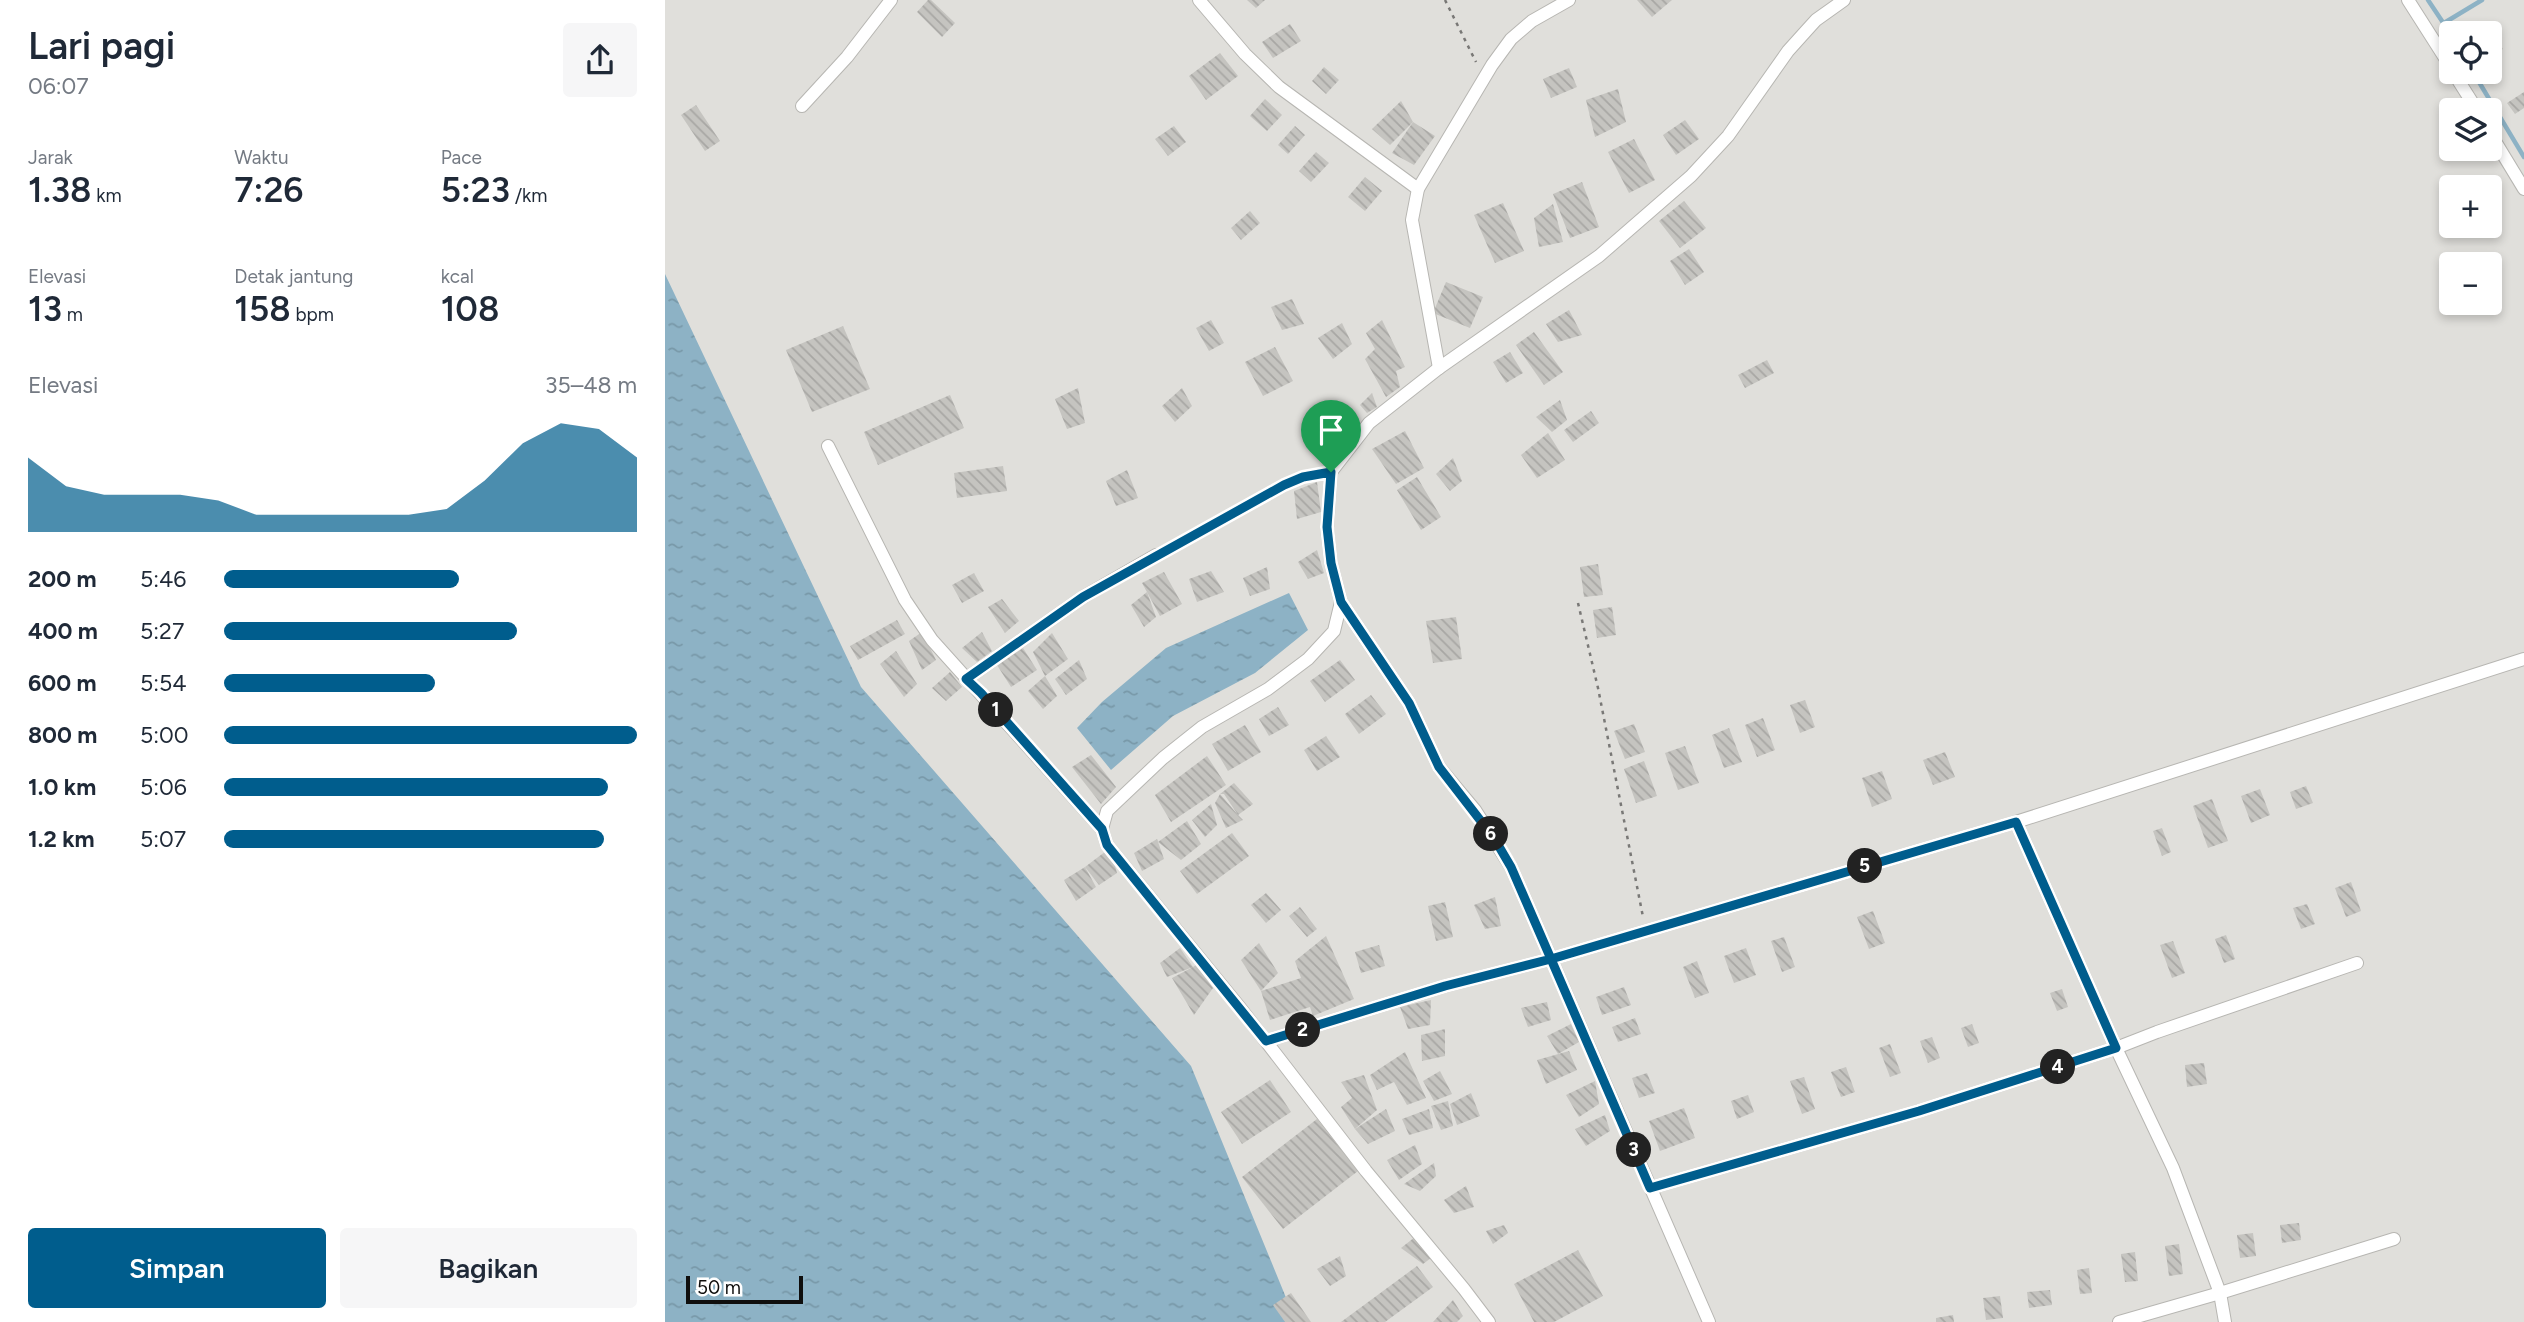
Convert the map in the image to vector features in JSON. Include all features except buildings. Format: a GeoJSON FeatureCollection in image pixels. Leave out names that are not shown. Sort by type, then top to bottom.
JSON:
{"type":"FeatureCollection","features":[{"type":"Feature","properties":{"kind":"street"},"geometry":{"type":"LineString","coordinates":[[802,106],[847,57],[891,0]]}},
{"type":"Feature","properties":{"kind":"street"},"geometry":{"type":"LineString","coordinates":[[1199,0],[1245,54],[1279,86],[1418,189]]}},
{"type":"Feature","properties":{"kind":"street"},"geometry":{"type":"LineString","coordinates":[[1439,368],[1412,220],[1418,189],[1484,77],[1511,38],[1532,21],[1569,0]]}},
{"type":"Feature","properties":{"kind":"street"},"geometry":{"type":"LineString","coordinates":[[1709,1322],[1511,867],[1494,838],[1439,767],[1409,703],[1341,602],[1331,563],[1327,527],[1331,472],[1369,423],[1439,368],[1599,257],[1691,176],[1728,136],[1788,51],[1811,25],[1844,0]]}},
{"type":"Feature","properties":{"kind":"street"},"geometry":{"type":"LineString","coordinates":[[2408,0],[2439,49]]}},
{"type":"Feature","properties":{"kind":"street"},"geometry":{"type":"LineString","coordinates":[[2502,153],[2524,189]]}},
{"type":"Feature","properties":{"kind":"street"},"geometry":{"type":"LineString","coordinates":[[828,446],[905,600],[932,640],[1102,829],[1107,845],[1489,1322]]}},
{"type":"Feature","properties":{"kind":"street"},"geometry":{"type":"LineString","coordinates":[[966,679],[1083,597],[1156,555]]}},
{"type":"Feature","properties":{"kind":"street"},"geometry":{"type":"LineString","coordinates":[[1102,829],[1107,811],[1163,758],[1202,727],[1268,690],[1308,659],[1334,631],[1341,602]]}},
{"type":"Feature","properties":{"kind":"street"},"geometry":{"type":"LineString","coordinates":[[1266,1041],[1445,986],[1551,959],[2016,822],[2524,659]]}},
{"type":"Feature","properties":{"kind":"street"},"geometry":{"type":"LineString","coordinates":[[2016,822],[2116,1048],[2173,1168],[2220,1293],[2225,1322]]}},
{"type":"Feature","properties":{"kind":"street"},"geometry":{"type":"LineString","coordinates":[[1650,1188],[1919,1111],[2116,1048],[2357,963]]}},
{"type":"Feature","properties":{"kind":"street"},"geometry":{"type":"LineString","coordinates":[[2119,1322],[2394,1239]]}},
{"type":"Feature","properties":{"kind":"path"},"geometry":{"type":"LineString","coordinates":[[1445,0],[1484,77]]}},
{"type":"Feature","properties":{"kind":"path"},"geometry":{"type":"LineString","coordinates":[[1156,555],[1284,485],[1303,477],[1331,472]]}},
{"type":"Feature","properties":{"kind":"path"},"geometry":{"type":"LineString","coordinates":[[1578,603],[1646,931]]}},
{"type":"Feature","properties":{"kind":"water"},"geometry":{"type":"Polygon","coordinates":[[[665,274],[861,687],[1191,1066],[1296,1322],[665,1322],[665,274]]]}},
{"type":"Feature","properties":{"kind":"water"},"geometry":{"type":"Polygon","coordinates":[[[1289,593],[1308,630],[1255,673],[1173,716],[1111,770],[1077,728],[1102,702],[1166,648],[1289,593]]]}},
{"type":"Feature","properties":{"kind":"waterway"},"geometry":{"type":"LineString","coordinates":[[2428,0],[2442,21]]}},
{"type":"Feature","properties":{"kind":"waterway"},"geometry":{"type":"LineString","coordinates":[[2447,21],[2482,0]]}},
{"type":"Feature","properties":{"kind":"waterway"},"geometry":{"type":"LineString","coordinates":[[2480,84],[2524,157]]}},
{"type":"Feature","properties":{"kind":"route"},"geometry":{"type":"LineString","coordinates":[[1331,472],[1303,477],[1284,485],[1156,555],[1083,597],[966,679],[1102,829],[1107,845],[1266,1041],[1445,986],[1551,959],[1650,1188],[1919,1111],[2116,1048],[2016,822],[1551,959],[1511,867],[1494,838],[1475,810],[1439,767],[1409,703],[1341,602],[1331,563],[1327,527],[1331,472]]}}]}
